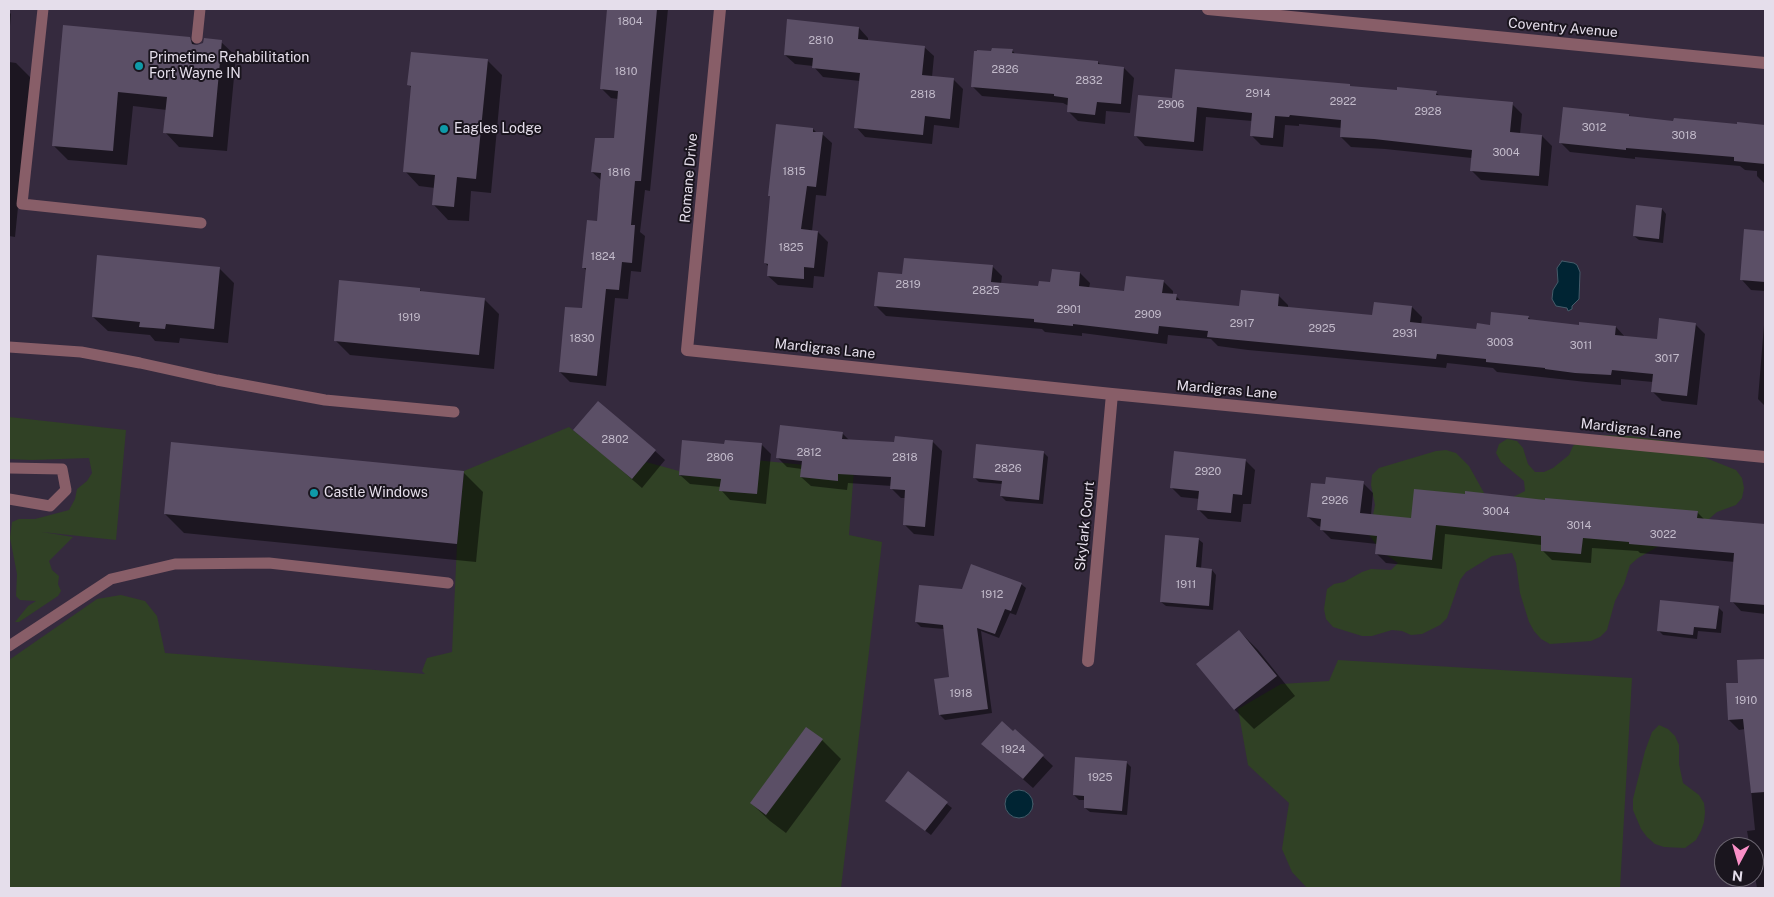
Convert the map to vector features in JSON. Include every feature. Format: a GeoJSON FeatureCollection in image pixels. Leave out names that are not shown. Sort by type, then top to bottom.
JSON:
{"type":"FeatureCollection","features":[{"type":"Feature","properties":{"kind":"street","name":"Romane Drive"},"geometry":{"type":"LineString","coordinates":[[687,350],[720,9]]}},
{"type":"Feature","properties":{"kind":"street","name":"Coventry Avenue"},"geometry":{"type":"LineString","coordinates":[[1208,9],[1765,63]]}},
{"type":"Feature","properties":{"kind":"street","name":"Mardigras Lane"},"geometry":{"type":"LineString","coordinates":[[687,350],[1112,394],[1765,457]]}},
{"type":"Feature","properties":{"kind":"street","name":"Skylark Court"},"geometry":{"type":"LineString","coordinates":[[1088,661],[1112,394]]}},
{"type":"Feature","properties":{"kind":"lane"},"geometry":{"type":"LineString","coordinates":[[43,9],[22,204],[201,223]]}},
{"type":"Feature","properties":{"kind":"lane"},"geometry":{"type":"LineString","coordinates":[[197,38],[200,9]]}},
{"type":"Feature","properties":{"kind":"lane"},"geometry":{"type":"LineString","coordinates":[[9,347],[82,352],[325,400],[454,412]]}},
{"type":"Feature","properties":{"kind":"lane"},"geometry":{"type":"LineString","coordinates":[[9,468],[62,470],[66,490],[50,506],[9,499]]}},
{"type":"Feature","properties":{"kind":"lane"},"geometry":{"type":"LineString","coordinates":[[9,646],[111,579],[176,564],[269,563],[448,583]]}},
{"type":"Feature","properties":{"kind":"green space"},"geometry":{"type":"Polygon","coordinates":[[[9,417],[126,430],[116,540],[42,532],[73,537],[49,561],[52,570],[59,576],[58,584],[61,591],[58,596],[19,622],[15,622],[28,606],[36,601],[20,600],[16,596],[17,574],[10,538],[12,522],[19,519],[35,519],[69,510],[75,499],[77,489],[87,481],[92,473],[89,458],[9,459],[9,417]]]}},
{"type":"Feature","properties":{"kind":"green space"},"geometry":{"type":"Polygon","coordinates":[[[569,427],[632,477],[646,462],[679,471],[679,476],[755,460],[854,470],[849,535],[882,542],[841,888],[9,888],[9,660],[97,599],[121,595],[145,601],[157,616],[165,653],[425,674],[422,671],[427,658],[452,652],[457,544],[464,471],[569,427]]]}},
{"type":"Feature","properties":{"kind":"green space"},"geometry":{"type":"Polygon","coordinates":[[[1599,435],[1630,436],[1681,443],[1706,458],[1736,470],[1742,478],[1744,488],[1742,498],[1736,505],[1717,512],[1702,525],[1664,543],[1638,558],[1630,565],[1624,584],[1615,601],[1607,630],[1600,637],[1591,641],[1550,644],[1541,639],[1529,622],[1520,593],[1516,563],[1512,553],[1492,556],[1466,572],[1460,580],[1447,618],[1440,625],[1422,634],[1411,635],[1402,631],[1392,630],[1372,636],[1362,636],[1333,627],[1326,619],[1324,609],[1327,589],[1334,584],[1344,582],[1371,569],[1391,570],[1398,563],[1381,551],[1369,535],[1375,505],[1371,485],[1372,475],[1379,468],[1436,451],[1446,450],[1456,453],[1469,466],[1488,500],[1507,500],[1525,491],[1524,481],[1501,462],[1496,453],[1499,444],[1507,439],[1517,441],[1523,448],[1528,464],[1535,472],[1544,472],[1553,468],[1569,455],[1573,446],[1581,439],[1599,435]]]}},
{"type":"Feature","properties":{"kind":"green space"},"geometry":{"type":"Polygon","coordinates":[[[1338,660],[1632,678],[1620,888],[1307,888],[1292,872],[1282,849],[1289,803],[1248,765],[1238,709],[1281,684],[1329,681],[1338,660]]]}},
{"type":"Feature","properties":{"kind":"green space"},"geometry":{"type":"Polygon","coordinates":[[[1659,725],[1668,729],[1675,736],[1679,745],[1679,764],[1683,783],[1699,795],[1704,803],[1704,822],[1701,831],[1696,840],[1685,848],[1664,847],[1655,844],[1641,829],[1633,810],[1633,799],[1645,751],[1652,732],[1659,725]]]}},
{"type":"Feature","properties":{"kind":"water"},"geometry":{"type":"Polygon","coordinates":[[[1562,261],[1574,263],[1580,272],[1579,299],[1572,306],[1572,309],[1568,311],[1567,308],[1556,306],[1552,299],[1553,290],[1558,282],[1557,268],[1562,261]]]}},
{"type":"Feature","properties":{"kind":"water"},"geometry":{"type":"Polygon","coordinates":[[[1019,790],[1029,794],[1033,804],[1029,814],[1019,818],[1009,814],[1005,804],[1009,794],[1019,790]]]}},
{"type":"Feature","properties":{"kind":"building"},"geometry":{"type":"Polygon","coordinates":[[[607,9],[657,9],[641,181],[635,181],[631,225],[635,225],[632,263],[622,262],[619,290],[606,289],[597,376],[559,372],[565,307],[582,308],[586,268],[582,268],[587,220],[597,221],[601,173],[591,172],[595,138],[614,138],[618,91],[600,89],[607,9]]]}},
{"type":"Feature","properties":{"kind":"building"},"geometry":{"type":"Polygon","coordinates":[[[787,19],[859,27],[858,39],[925,46],[922,75],[954,78],[950,119],[925,116],[923,135],[854,128],[860,73],[812,68],[813,58],[784,55],[787,19]]]}},
{"type":"Feature","properties":{"kind":"building","name":"Primetime Rehabilitation Fort Wayne IN"},"geometry":{"type":"Polygon","coordinates":[[[63,25],[190,37],[192,44],[197,45],[203,43],[204,38],[222,40],[213,137],[163,133],[167,97],[118,92],[113,151],[52,146],[63,25]]]}},
{"type":"Feature","properties":{"kind":"building"},"geometry":{"type":"Polygon","coordinates":[[[992,48],[1013,49],[1012,53],[1098,61],[1098,64],[1124,67],[1121,104],[1097,102],[1095,115],[1067,112],[1068,98],[1054,96],[1054,94],[971,87],[974,51],[991,51],[992,48]]]}},
{"type":"Feature","properties":{"kind":"building","name":"Eagles Lodge"},"geometry":{"type":"Polygon","coordinates":[[[411,52],[488,59],[476,179],[457,177],[454,207],[432,205],[435,175],[403,172],[411,86],[407,85],[411,52]]]}},
{"type":"Feature","properties":{"kind":"building"},"geometry":{"type":"Polygon","coordinates":[[[1175,69],[1350,84],[1350,86],[1397,90],[1397,87],[1437,91],[1436,95],[1513,102],[1510,132],[1542,135],[1539,176],[1470,171],[1472,150],[1340,137],[1341,120],[1290,115],[1289,117],[1275,116],[1273,138],[1250,136],[1252,113],[1197,107],[1194,142],[1134,136],[1138,95],[1172,98],[1175,69]]]}},
{"type":"Feature","properties":{"kind":"building"},"geometry":{"type":"Polygon","coordinates":[[[1563,107],[1673,121],[1674,118],[1765,125],[1765,164],[1734,161],[1734,157],[1626,148],[1626,150],[1559,143],[1563,107]]]}},
{"type":"Feature","properties":{"kind":"building"},"geometry":{"type":"Polygon","coordinates":[[[776,124],[813,128],[813,132],[823,132],[816,187],[807,186],[801,229],[818,231],[814,268],[804,267],[804,279],[767,276],[768,264],[764,263],[770,196],[768,196],[776,124]]]}},
{"type":"Feature","properties":{"kind":"building"},"geometry":{"type":"Polygon","coordinates":[[[1636,205],[1662,208],[1659,239],[1633,236],[1636,205]]]}},
{"type":"Feature","properties":{"kind":"building"},"geometry":{"type":"Polygon","coordinates":[[[1744,229],[1765,231],[1765,282],[1740,280],[1744,229]]]}},
{"type":"Feature","properties":{"kind":"building"},"geometry":{"type":"Polygon","coordinates":[[[97,255],[220,267],[214,329],[166,324],[165,329],[139,327],[140,322],[92,317],[97,255]]]}},
{"type":"Feature","properties":{"kind":"building"},"geometry":{"type":"Polygon","coordinates":[[[904,258],[993,265],[991,282],[1038,286],[1039,281],[1050,282],[1052,269],[1080,272],[1079,286],[1124,291],[1126,276],[1164,280],[1162,293],[1177,294],[1176,300],[1239,306],[1241,290],[1279,294],[1278,306],[1372,315],[1374,302],[1412,306],[1410,322],[1476,329],[1477,323],[1490,325],[1491,312],[1529,316],[1528,319],[1579,325],[1579,322],[1616,326],[1615,335],[1657,339],[1659,318],[1696,323],[1687,396],[1651,392],[1653,374],[1612,370],[1611,375],[1575,373],[1486,362],[1486,359],[1437,354],[1436,359],[1207,337],[1208,331],[1159,326],[1158,334],[1073,324],[1073,326],[1034,322],[1034,319],[874,306],[878,272],[902,274],[904,258]]]}},
{"type":"Feature","properties":{"kind":"building"},"geometry":{"type":"Polygon","coordinates":[[[339,280],[420,288],[420,291],[485,298],[479,355],[334,341],[339,280]]]}},
{"type":"Feature","properties":{"kind":"building"},"geometry":{"type":"Polygon","coordinates":[[[598,401],[656,450],[632,479],[573,430],[598,401]]]}},
{"type":"Feature","properties":{"kind":"building"},"geometry":{"type":"Polygon","coordinates":[[[780,425],[843,432],[842,439],[894,442],[895,436],[933,440],[925,527],[903,525],[905,490],[890,489],[891,477],[838,474],[838,481],[800,477],[802,461],[776,458],[780,425]]]}},
{"type":"Feature","properties":{"kind":"building"},"geometry":{"type":"Polygon","coordinates":[[[682,440],[724,444],[725,440],[762,443],[757,494],[719,491],[721,479],[679,475],[682,440]]]}},
{"type":"Feature","properties":{"kind":"building","name":"Castle Windows"},"geometry":{"type":"Polygon","coordinates":[[[171,442],[464,471],[457,544],[164,514],[171,442]]]}},
{"type":"Feature","properties":{"kind":"building"},"geometry":{"type":"Polygon","coordinates":[[[976,444],[1044,451],[1039,500],[1000,496],[1002,481],[973,478],[976,444]]]}},
{"type":"Feature","properties":{"kind":"building"},"geometry":{"type":"Polygon","coordinates":[[[1174,451],[1246,459],[1242,495],[1233,494],[1231,513],[1197,510],[1199,491],[1170,488],[1174,451]]]}},
{"type":"Feature","properties":{"kind":"building"},"geometry":{"type":"Polygon","coordinates":[[[1326,477],[1364,481],[1360,513],[1411,518],[1414,489],[1465,494],[1465,491],[1545,500],[1545,498],[1698,511],[1697,518],[1765,524],[1765,605],[1730,602],[1734,553],[1583,538],[1581,554],[1541,551],[1541,536],[1436,525],[1432,560],[1375,554],[1377,536],[1320,530],[1321,519],[1307,517],[1311,483],[1325,484],[1326,477]]]}},
{"type":"Feature","properties":{"kind":"building"},"geometry":{"type":"Polygon","coordinates":[[[1165,535],[1199,538],[1196,567],[1212,569],[1209,606],[1160,602],[1165,535]]]}},
{"type":"Feature","properties":{"kind":"building"},"geometry":{"type":"Polygon","coordinates":[[[971,564],[1022,583],[1011,611],[1005,609],[995,634],[977,628],[988,709],[939,715],[934,679],[949,677],[943,625],[915,622],[919,585],[962,589],[971,564]]]}},
{"type":"Feature","properties":{"kind":"building"},"geometry":{"type":"Polygon","coordinates":[[[1660,600],[1719,606],[1716,629],[1694,627],[1693,635],[1657,631],[1660,600]]]}},
{"type":"Feature","properties":{"kind":"building"},"geometry":{"type":"Polygon","coordinates":[[[1239,630],[1277,676],[1234,710],[1196,664],[1239,630]]]}},
{"type":"Feature","properties":{"kind":"building"},"geometry":{"type":"Polygon","coordinates":[[[1765,659],[1765,792],[1751,793],[1743,719],[1728,720],[1726,683],[1738,683],[1737,660],[1765,659]]]}},
{"type":"Feature","properties":{"kind":"building"},"geometry":{"type":"Polygon","coordinates":[[[1002,721],[1013,731],[1015,729],[1044,755],[1023,779],[981,744],[1002,721]]]}},
{"type":"Feature","properties":{"kind":"building"},"geometry":{"type":"Polygon","coordinates":[[[806,727],[823,739],[766,815],[750,803],[806,727]]]}},
{"type":"Feature","properties":{"kind":"building"},"geometry":{"type":"Polygon","coordinates":[[[1075,757],[1127,761],[1122,811],[1084,808],[1084,796],[1073,795],[1075,757]]]}},
{"type":"Feature","properties":{"kind":"building"},"geometry":{"type":"Polygon","coordinates":[[[908,771],[948,802],[925,831],[885,801],[908,771]]]}},
{"type":"Feature","properties":{"kind":"place","name":"Primetime Rehabilitation Fort Wayne IN"},"geometry":{"type":"Point","coordinates":[139,66]}},
{"type":"Feature","properties":{"kind":"place","name":"Eagles Lodge"},"geometry":{"type":"Point","coordinates":[444,129]}},
{"type":"Feature","properties":{"kind":"place","name":"Castle Windows"},"geometry":{"type":"Point","coordinates":[314,493]}}]}
